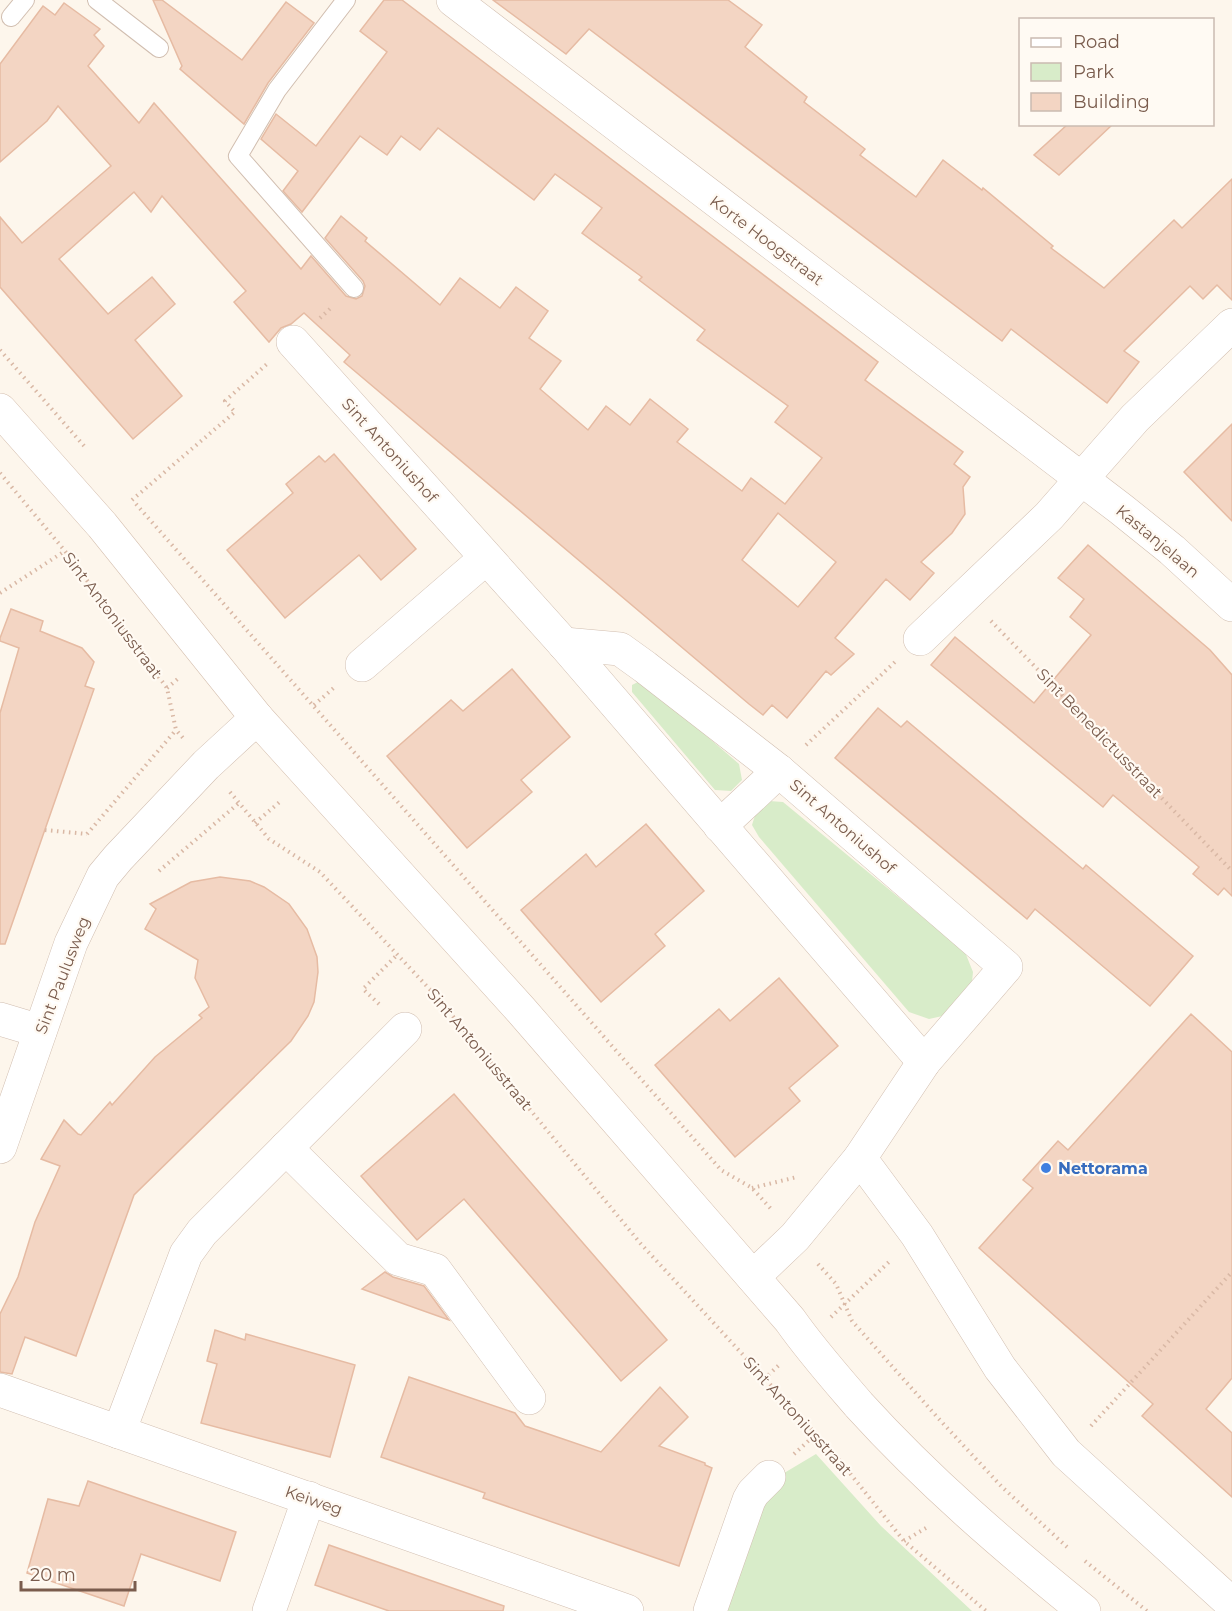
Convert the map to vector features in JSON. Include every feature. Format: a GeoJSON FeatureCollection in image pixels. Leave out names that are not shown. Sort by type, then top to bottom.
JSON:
{"type":"FeatureCollection","features":[{"type":"Feature","properties":{"kind":"street","name":"Korte Hoogstraat"},"geometry":{"type":"LineString","coordinates":[[453,0],[1081,480]]}},
{"type":"Feature","properties":{"kind":"street"},"geometry":{"type":"LineString","coordinates":[[920,639],[1049,516],[1135,418],[1232,325]]}},
{"type":"Feature","properties":{"kind":"street","name":"Sint Antoniushof"},"geometry":{"type":"LineString","coordinates":[[293,342],[564,644],[924,1062]]}},
{"type":"Feature","properties":{"kind":"street"},"geometry":{"type":"LineString","coordinates":[[0,410],[102,525],[257,718],[521,1010],[790,1320],[825,1366],[895,1444],[978,1523],[1084,1611]]}},
{"type":"Feature","properties":{"kind":"street","name":"Kastanjelaan"},"geometry":{"type":"LineString","coordinates":[[1081,480],[1172,550],[1232,604]]}},
{"type":"Feature","properties":{"kind":"street"},"geometry":{"type":"LineString","coordinates":[[362,665],[486,558]]}},
{"type":"Feature","properties":{"kind":"street","name":"Sint Antoniushof"},"geometry":{"type":"LineString","coordinates":[[564,644],[620,649],[645,667],[779,771],[1006,966],[924,1062],[860,1158]]}},
{"type":"Feature","properties":{"kind":"street","name":"Sint Paulusweg"},"geometry":{"type":"LineString","coordinates":[[0,1147],[71,943],[103,876],[206,765],[257,718]]}},
{"type":"Feature","properties":{"kind":"street"},"geometry":{"type":"LineString","coordinates":[[720,826],[779,771]]}},
{"type":"Feature","properties":{"kind":"street"},"geometry":{"type":"LineString","coordinates":[[0,1019],[40,1031]]}},
{"type":"Feature","properties":{"kind":"street"},"geometry":{"type":"LineString","coordinates":[[119,1432],[186,1254],[202,1232],[405,1029]]}},
{"type":"Feature","properties":{"kind":"street"},"geometry":{"type":"LineString","coordinates":[[286,1148],[398,1259],[435,1270],[530,1398]]}},
{"type":"Feature","properties":{"kind":"street"},"geometry":{"type":"LineString","coordinates":[[753,1277],[795,1237],[860,1158],[917,1235],[1000,1368],[1066,1454],[1232,1604]]}},
{"type":"Feature","properties":{"kind":"street","name":"Keiweg"},"geometry":{"type":"LineString","coordinates":[[0,1390],[309,1498],[592,1605],[627,1611]]}},
{"type":"Feature","properties":{"kind":"street"},"geometry":{"type":"LineString","coordinates":[[710,1611],[749,1500],[769,1478]]}},
{"type":"Feature","properties":{"kind":"street"},"geometry":{"type":"LineString","coordinates":[[269,1611],[309,1498]]}},
{"type":"Feature","properties":{"kind":"lane"},"geometry":{"type":"LineString","coordinates":[[11,17],[25,0]]}},
{"type":"Feature","properties":{"kind":"lane"},"geometry":{"type":"LineString","coordinates":[[97,0],[159,48]]}},
{"type":"Feature","properties":{"kind":"lane"},"geometry":{"type":"LineString","coordinates":[[346,0],[277,90],[238,156],[354,288]]}},
{"type":"Feature","properties":{"kind":"path"},"geometry":{"type":"LineString","coordinates":[[132,500],[235,412],[225,401],[354,288]]}},
{"type":"Feature","properties":{"kind":"path"},"geometry":{"type":"LineString","coordinates":[[0,350],[86,447]]}},
{"type":"Feature","properties":{"kind":"path","name":"Sint Antoniusstraat"},"geometry":{"type":"LineString","coordinates":[[0,473],[65,551],[167,688],[176,730],[269,840],[320,872],[398,954],[437,997],[641,1244],[837,1457],[904,1541],[986,1611]]}},
{"type":"Feature","properties":{"kind":"path"},"geometry":{"type":"LineString","coordinates":[[124,492],[721,1170],[752,1188],[836,1284],[852,1321],[938,1418],[1002,1487],[1070,1549]]}},
{"type":"Feature","properties":{"kind":"path"},"geometry":{"type":"LineString","coordinates":[[0,593],[65,551]]}},
{"type":"Feature","properties":{"kind":"path","name":"Sint Benedictusstraat"},"geometry":{"type":"LineString","coordinates":[[967,596],[1232,871]]}},
{"type":"Feature","properties":{"kind":"path"},"geometry":{"type":"LineString","coordinates":[[779,771],[920,639]]}},
{"type":"Feature","properties":{"kind":"path"},"geometry":{"type":"LineString","coordinates":[[45,830],[87,834]]}},
{"type":"Feature","properties":{"kind":"path"},"geometry":{"type":"LineString","coordinates":[[398,954],[363,989],[405,1029]]}},
{"type":"Feature","properties":{"kind":"path"},"geometry":{"type":"LineString","coordinates":[[764,1379],[917,1235]]}},
{"type":"Feature","properties":{"kind":"path"},"geometry":{"type":"LineString","coordinates":[[1066,1454],[1232,1272]]}},
{"type":"Feature","properties":{"kind":"path"},"geometry":{"type":"LineString","coordinates":[[904,1541],[926,1528]]}},
{"type":"Feature","properties":{"kind":"path"},"geometry":{"type":"LineString","coordinates":[[1079,1556],[1148,1611]]}},
{"type":"Feature","properties":{"kind":"green space"},"geometry":{"type":"Polygon","coordinates":[[[642,680],[739,764],[742,780],[731,791],[715,790],[632,692],[632,685],[642,680]]]}},
{"type":"Feature","properties":{"kind":"green space"},"geometry":{"type":"Polygon","coordinates":[[[769,801],[783,802],[965,952],[973,972],[971,991],[947,1015],[929,1019],[909,1012],[759,837],[752,825],[757,809],[769,801]]]}},
{"type":"Feature","properties":{"kind":"green space"},"geometry":{"type":"Polygon","coordinates":[[[816,1454],[881,1526],[972,1611],[729,1611],[723,1609],[764,1485],[816,1454]]]}},
{"type":"Feature","properties":{"kind":"building"},"geometry":{"type":"Polygon","coordinates":[[[153,0],[162,0],[242,60],[286,2],[314,23],[268,83],[244,124],[180,69],[182,66],[153,0]]]}},
{"type":"Feature","properties":{"kind":"building"},"geometry":{"type":"Polygon","coordinates":[[[384,0],[402,0],[878,362],[865,380],[963,452],[954,464],[970,477],[963,487],[965,514],[952,533],[921,562],[934,573],[910,600],[886,579],[835,638],[854,654],[831,675],[826,671],[787,718],[772,705],[763,715],[749,704],[344,362],[350,355],[304,313],[291,324],[281,328],[269,342],[234,302],[246,291],[162,196],[151,212],[134,192],[59,259],[108,314],[152,277],[175,304],[135,340],[182,396],[133,439],[0,287],[0,217],[22,243],[111,166],[58,106],[47,121],[0,162],[0,64],[43,6],[55,15],[64,3],[100,29],[94,35],[104,46],[88,66],[139,123],[154,103],[301,269],[311,256],[346,296],[356,299],[362,296],[365,286],[363,281],[325,238],[341,216],[367,238],[365,241],[440,305],[460,278],[500,308],[516,287],[548,311],[529,338],[561,361],[540,389],[588,430],[606,406],[630,425],[650,399],[688,429],[677,442],[742,491],[751,478],[785,504],[822,458],[775,422],[788,406],[697,340],[705,330],[639,280],[642,277],[582,233],[602,208],[555,174],[534,200],[438,128],[420,150],[401,136],[387,155],[360,136],[302,212],[283,191],[298,171],[261,139],[276,114],[316,146],[387,52],[360,31],[384,0]],[[778,513],[742,560],[798,607],[836,562],[778,513]]]}},
{"type":"Feature","properties":{"kind":"building"},"geometry":{"type":"Polygon","coordinates":[[[493,0],[728,0],[762,25],[745,47],[807,97],[804,102],[865,149],[860,155],[916,197],[943,160],[982,190],[983,188],[1053,246],[1051,248],[1104,288],[1174,220],[1182,228],[1232,179],[1232,300],[1217,285],[1203,299],[1190,286],[1124,351],[1139,362],[1107,403],[1011,329],[1002,341],[589,29],[566,54],[493,0]]]}},
{"type":"Feature","properties":{"kind":"building"},"geometry":{"type":"Polygon","coordinates":[[[1066,126],[1111,126],[1059,175],[1034,155],[1066,126]]]}},
{"type":"Feature","properties":{"kind":"building"},"geometry":{"type":"Polygon","coordinates":[[[1232,424],[1232,521],[1184,472],[1232,424]]]}},
{"type":"Feature","properties":{"kind":"building"},"geometry":{"type":"Polygon","coordinates":[[[334,454],[416,549],[381,580],[359,555],[285,618],[227,550],[293,493],[286,484],[319,456],[325,462],[334,454]]]}},
{"type":"Feature","properties":{"kind":"building"},"geometry":{"type":"Polygon","coordinates":[[[1088,545],[1210,650],[1232,675],[1232,896],[1224,888],[1218,895],[1193,874],[1199,867],[1113,795],[1103,807],[931,665],[955,637],[1034,703],[1091,635],[1070,617],[1084,599],[1058,578],[1088,545]]]}},
{"type":"Feature","properties":{"kind":"building"},"geometry":{"type":"Polygon","coordinates":[[[11,609],[43,621],[40,631],[82,648],[94,662],[85,686],[94,689],[5,944],[0,944],[0,713],[19,648],[0,641],[0,638],[11,609]]]}},
{"type":"Feature","properties":{"kind":"building"},"geometry":{"type":"Polygon","coordinates":[[[512,669],[570,737],[521,780],[532,792],[467,848],[387,756],[451,700],[463,711],[512,669]]]}},
{"type":"Feature","properties":{"kind":"building"},"geometry":{"type":"Polygon","coordinates":[[[878,708],[901,727],[907,721],[1083,869],[1086,865],[1193,956],[1150,1006],[1035,909],[1027,919],[835,758],[878,708]]]}},
{"type":"Feature","properties":{"kind":"building"},"geometry":{"type":"Polygon","coordinates":[[[646,824],[704,891],[655,934],[665,946],[601,1002],[521,910],[586,854],[596,867],[646,824]]]}},
{"type":"Feature","properties":{"kind":"building"},"geometry":{"type":"Polygon","coordinates":[[[220,877],[250,881],[264,887],[289,904],[307,929],[317,957],[318,972],[314,1002],[308,1016],[291,1041],[134,1195],[76,1356],[25,1337],[12,1374],[0,1372],[0,1314],[18,1277],[35,1222],[60,1166],[41,1159],[64,1120],[81,1135],[110,1102],[112,1105],[155,1057],[202,1018],[199,1015],[209,1007],[195,978],[198,960],[145,929],[156,909],[150,904],[191,882],[220,877]]]}},
{"type":"Feature","properties":{"kind":"building"},"geometry":{"type":"Polygon","coordinates":[[[779,978],[838,1046],[789,1088],[800,1101],[735,1157],[655,1065],[719,1009],[730,1021],[779,978]]]}},
{"type":"Feature","properties":{"kind":"building"},"geometry":{"type":"Polygon","coordinates":[[[1191,1014],[1232,1052],[1232,1378],[1206,1409],[1232,1433],[1232,1497],[1142,1416],[1153,1404],[979,1248],[1033,1188],[1023,1180],[1058,1141],[1068,1150],[1191,1014]]]}},
{"type":"Feature","properties":{"kind":"building"},"geometry":{"type":"Polygon","coordinates":[[[454,1094],[667,1340],[621,1381],[464,1199],[417,1240],[361,1176],[454,1094]]]}},
{"type":"Feature","properties":{"kind":"building"},"geometry":{"type":"Polygon","coordinates":[[[385,1272],[393,1277],[424,1286],[449,1320],[362,1289],[385,1272]]]}},
{"type":"Feature","properties":{"kind":"building"},"geometry":{"type":"Polygon","coordinates":[[[215,1330],[245,1340],[246,1334],[355,1365],[330,1457],[201,1423],[217,1364],[207,1361],[215,1330]]]}},
{"type":"Feature","properties":{"kind":"building"},"geometry":{"type":"Polygon","coordinates":[[[409,1377],[515,1413],[525,1426],[601,1452],[660,1387],[688,1417],[659,1446],[705,1463],[712,1468],[679,1566],[483,1498],[485,1493],[381,1457],[409,1377]]]}},
{"type":"Feature","properties":{"kind":"building"},"geometry":{"type":"Polygon","coordinates":[[[88,1481],[236,1532],[220,1581],[141,1554],[124,1606],[27,1573],[48,1499],[79,1506],[88,1481]]]}},
{"type":"Feature","properties":{"kind":"building"},"geometry":{"type":"Polygon","coordinates":[[[329,1545],[504,1606],[503,1611],[389,1611],[315,1585],[329,1545]]]}},
{"type":"Feature","properties":{"kind":"place","name":"Nettorama"},"geometry":{"type":"Point","coordinates":[1046,1168]}}]}
